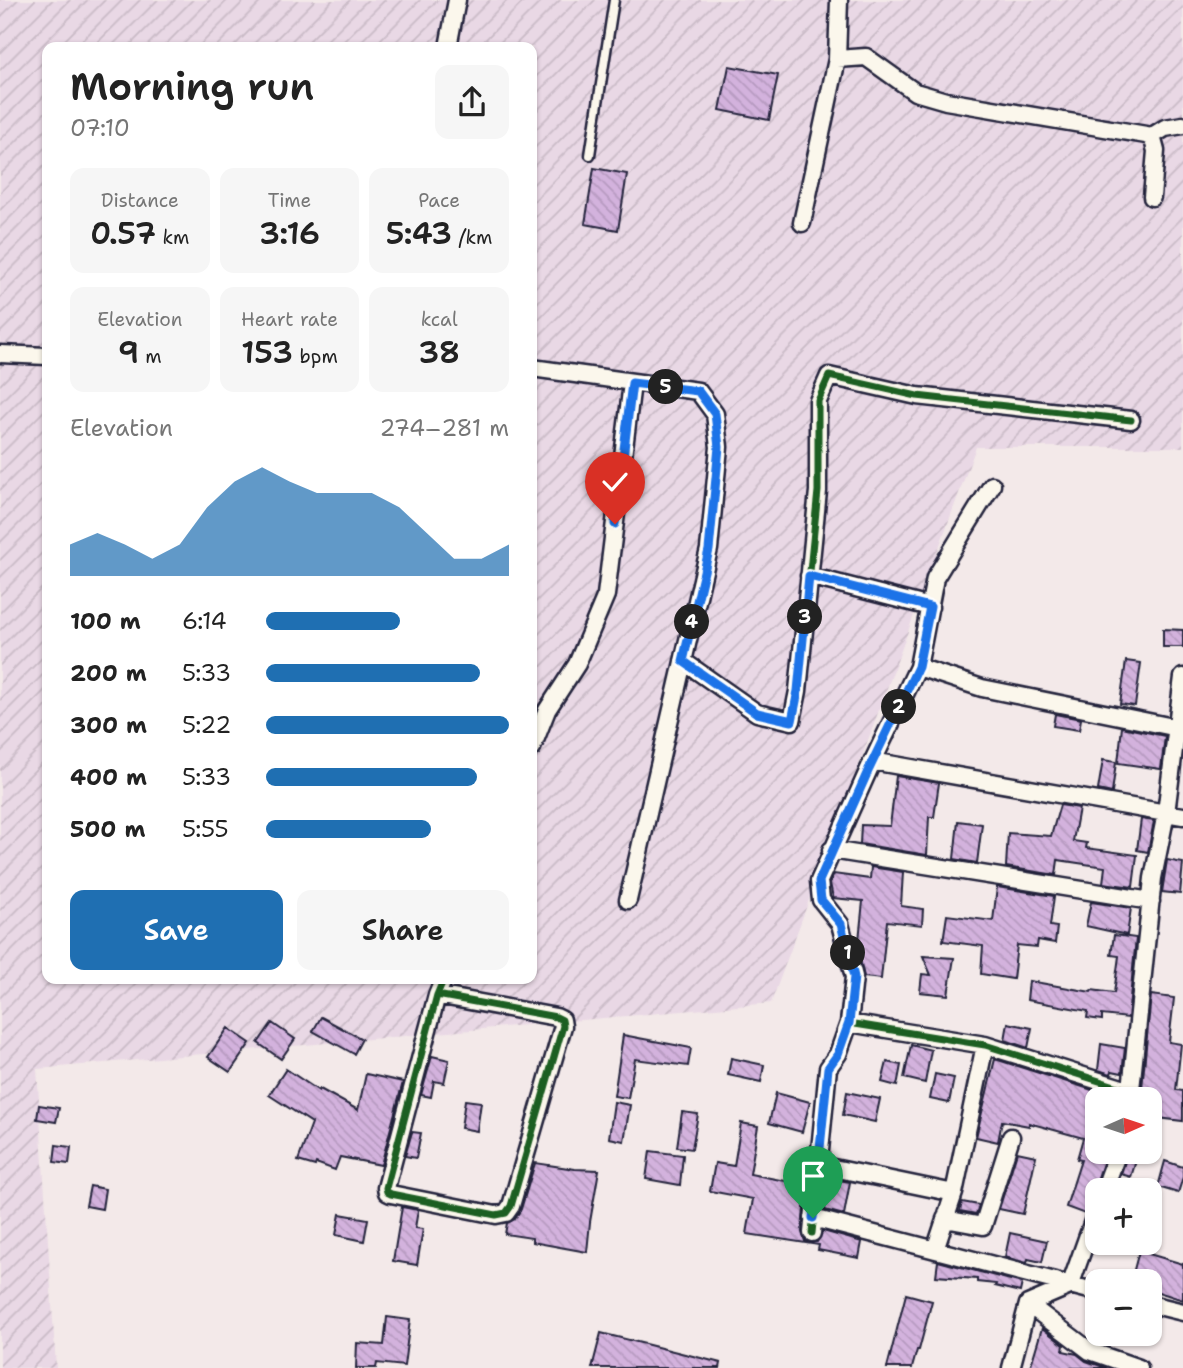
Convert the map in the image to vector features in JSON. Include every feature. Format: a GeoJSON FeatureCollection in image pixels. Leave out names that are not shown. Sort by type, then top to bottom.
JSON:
{"type":"FeatureCollection","features":[{"type":"Feature","properties":{"kind":"street"},"geometry":{"type":"LineString","coordinates":[[450,42],[457,0]]}},
{"type":"Feature","properties":{"kind":"street"},"geometry":{"type":"LineString","coordinates":[[802,223],[837,59],[839,0]]}},
{"type":"Feature","properties":{"kind":"street"},"geometry":{"type":"LineString","coordinates":[[837,59],[866,57],[915,92],[946,101],[1152,136],[1165,128],[1183,125]]}},
{"type":"Feature","properties":{"kind":"street"},"geometry":{"type":"LineString","coordinates":[[1152,136],[1156,151],[1152,197]]}},
{"type":"Feature","properties":{"kind":"street"},"geometry":{"type":"LineString","coordinates":[[0,354],[42,356]]}},
{"type":"Feature","properties":{"kind":"street"},"geometry":{"type":"LineString","coordinates":[[537,369],[698,391],[715,414],[719,447],[709,550],[628,900]]}},
{"type":"Feature","properties":{"kind":"street"},"geometry":{"type":"LineString","coordinates":[[683,661],[757,713],[792,721],[798,691],[818,491],[818,401],[829,376],[917,396],[1131,420]]}},
{"type":"Feature","properties":{"kind":"street"},"geometry":{"type":"LineString","coordinates":[[537,735],[547,710],[577,664],[606,595],[632,383]]}},
{"type":"Feature","properties":{"kind":"street"},"geometry":{"type":"LineString","coordinates":[[992,485],[936,578],[918,667],[872,761],[819,881],[821,900],[841,924],[854,977],[849,1023],[838,1054],[828,1068],[813,1226],[935,1250],[1085,1289]]}},
{"type":"Feature","properties":{"kind":"street"},"geometry":{"type":"LineString","coordinates":[[809,576],[930,607]]}},
{"type":"Feature","properties":{"kind":"street"},"geometry":{"type":"LineString","coordinates":[[918,667],[982,688],[1180,729]]}},
{"type":"Feature","properties":{"kind":"street"},"geometry":{"type":"LineString","coordinates":[[1131,1087],[1153,878],[1180,729],[1183,677]]}},
{"type":"Feature","properties":{"kind":"street"},"geometry":{"type":"LineString","coordinates":[[872,761],[1183,816]]}},
{"type":"Feature","properties":{"kind":"street"},"geometry":{"type":"LineString","coordinates":[[831,850],[1151,901]]}},
{"type":"Feature","properties":{"kind":"street"},"geometry":{"type":"LineString","coordinates":[[437,995],[562,1020],[563,1026],[511,1206],[506,1213],[496,1215],[387,1192],[386,1188],[437,995],[442,984]]}},
{"type":"Feature","properties":{"kind":"street"},"geometry":{"type":"LineString","coordinates":[[849,1023],[985,1045],[1107,1087]]}},
{"type":"Feature","properties":{"kind":"street"},"geometry":{"type":"LineString","coordinates":[[935,1250],[954,1193],[985,1045]]}},
{"type":"Feature","properties":{"kind":"street"},"geometry":{"type":"LineString","coordinates":[[945,1219],[983,1226],[1011,1137]]}},
{"type":"Feature","properties":{"kind":"street"},"geometry":{"type":"LineString","coordinates":[[819,1165],[954,1193]]}},
{"type":"Feature","properties":{"kind":"street"},"geometry":{"type":"LineString","coordinates":[[1028,1304],[1070,1286],[1085,1244]]}},
{"type":"Feature","properties":{"kind":"street"},"geometry":{"type":"LineString","coordinates":[[1011,1368],[1028,1304]]}},
{"type":"Feature","properties":{"kind":"street"},"geometry":{"type":"LineString","coordinates":[[1028,1304],[1090,1351],[1139,1368]]}},
{"type":"Feature","properties":{"kind":"street"},"geometry":{"type":"LineString","coordinates":[[1162,1307],[1183,1312]]}},
{"type":"Feature","properties":{"kind":"lane"},"geometry":{"type":"LineString","coordinates":[[590,155],[614,0]]}},
{"type":"Feature","properties":{"kind":"shaded area"},"geometry":{"type":"Polygon","coordinates":[[[0,0],[1183,0],[1183,447],[976,447],[771,1003],[37,1069],[56,1368],[0,1368],[0,0]]]}},
{"type":"Feature","properties":{"kind":"building"},"geometry":{"type":"Polygon","coordinates":[[[729,66],[778,75],[769,120],[720,110],[729,66]]]}},
{"type":"Feature","properties":{"kind":"building"},"geometry":{"type":"Polygon","coordinates":[[[594,168],[627,174],[618,230],[585,224],[594,168]]]}},
{"type":"Feature","properties":{"kind":"building"},"geometry":{"type":"Polygon","coordinates":[[[1163,629],[1183,630],[1183,647],[1163,647],[1163,629]]]}},
{"type":"Feature","properties":{"kind":"building"},"geometry":{"type":"Polygon","coordinates":[[[1126,661],[1141,663],[1135,706],[1120,704],[1126,661]]]}},
{"type":"Feature","properties":{"kind":"building"},"geometry":{"type":"Polygon","coordinates":[[[1055,714],[1081,719],[1079,730],[1053,726],[1055,714]]]}},
{"type":"Feature","properties":{"kind":"building"},"geometry":{"type":"Polygon","coordinates":[[[1122,727],[1165,736],[1161,769],[1118,763],[1122,727]]]}},
{"type":"Feature","properties":{"kind":"building"},"geometry":{"type":"Polygon","coordinates":[[[1103,760],[1116,762],[1112,793],[1098,790],[1103,760]]]}},
{"type":"Feature","properties":{"kind":"building"},"geometry":{"type":"Polygon","coordinates":[[[896,776],[939,783],[934,817],[929,817],[927,855],[860,844],[861,825],[890,826],[896,776]]]}},
{"type":"Feature","properties":{"kind":"building"},"geometry":{"type":"Polygon","coordinates":[[[1060,805],[1079,808],[1073,841],[1087,843],[1086,848],[1137,855],[1133,887],[1103,883],[1105,867],[1058,860],[1056,875],[1006,867],[1008,833],[1051,836],[1060,805]]]}},
{"type":"Feature","properties":{"kind":"building"},"geometry":{"type":"Polygon","coordinates":[[[1141,819],[1154,821],[1148,852],[1137,850],[1141,819]]]}},
{"type":"Feature","properties":{"kind":"building"},"geometry":{"type":"Polygon","coordinates":[[[958,821],[982,824],[977,863],[954,859],[958,821]]]}},
{"type":"Feature","properties":{"kind":"building"},"geometry":{"type":"Polygon","coordinates":[[[1167,860],[1183,863],[1180,894],[1162,892],[1167,860]]]}},
{"type":"Feature","properties":{"kind":"building"},"geometry":{"type":"Polygon","coordinates":[[[871,867],[903,872],[901,906],[923,909],[922,925],[887,921],[881,979],[864,977],[858,950],[863,901],[833,898],[830,883],[834,874],[870,879],[871,867]]]}},
{"type":"Feature","properties":{"kind":"building"},"geometry":{"type":"Polygon","coordinates":[[[997,887],[1054,896],[1050,926],[1057,927],[1055,943],[1038,940],[1037,947],[1017,945],[1013,979],[981,974],[983,946],[943,941],[947,915],[993,921],[997,887]]]}},
{"type":"Feature","properties":{"kind":"building"},"geometry":{"type":"Polygon","coordinates":[[[1091,902],[1131,908],[1127,935],[1086,926],[1091,902]]]}},
{"type":"Feature","properties":{"kind":"building"},"geometry":{"type":"Polygon","coordinates":[[[1114,935],[1136,938],[1128,1018],[1102,1015],[1102,1020],[1087,1018],[1088,1011],[1027,1000],[1029,981],[1091,992],[1114,993],[1119,956],[1111,955],[1114,935]]]}},
{"type":"Feature","properties":{"kind":"building"},"geometry":{"type":"Polygon","coordinates":[[[923,956],[954,958],[948,995],[920,992],[922,974],[931,975],[923,956]]]}},
{"type":"Feature","properties":{"kind":"building"},"geometry":{"type":"Polygon","coordinates":[[[1151,995],[1174,998],[1169,1042],[1181,1044],[1176,1090],[1183,1091],[1183,1121],[1162,1118],[1162,1087],[1142,1087],[1151,995]]]}},
{"type":"Feature","properties":{"kind":"building"},"geometry":{"type":"Polygon","coordinates":[[[321,1017],[362,1039],[354,1054],[313,1031],[321,1017]]]}},
{"type":"Feature","properties":{"kind":"building"},"geometry":{"type":"Polygon","coordinates":[[[272,1023],[295,1039],[281,1059],[258,1043],[272,1023]]]}},
{"type":"Feature","properties":{"kind":"building"},"geometry":{"type":"Polygon","coordinates":[[[1008,1023],[1032,1028],[1028,1048],[1005,1040],[1008,1023]]]}},
{"type":"Feature","properties":{"kind":"building"},"geometry":{"type":"Polygon","coordinates":[[[228,1028],[250,1043],[230,1072],[208,1057],[228,1028]]]}},
{"type":"Feature","properties":{"kind":"building"},"geometry":{"type":"Polygon","coordinates":[[[623,1035],[691,1048],[688,1066],[635,1059],[628,1098],[614,1096],[623,1035]]]}},
{"type":"Feature","properties":{"kind":"building"},"geometry":{"type":"Polygon","coordinates":[[[1101,1044],[1125,1048],[1122,1073],[1112,1071],[1111,1074],[1098,1070],[1101,1044]]]}},
{"type":"Feature","properties":{"kind":"building"},"geometry":{"type":"Polygon","coordinates":[[[911,1045],[931,1050],[925,1083],[904,1078],[911,1045]]]}},
{"type":"Feature","properties":{"kind":"building"},"geometry":{"type":"Polygon","coordinates":[[[432,1056],[449,1060],[444,1083],[434,1081],[431,1097],[421,1095],[432,1056]]]}},
{"type":"Feature","properties":{"kind":"building"},"geometry":{"type":"Polygon","coordinates":[[[731,1058],[764,1065],[761,1082],[728,1075],[731,1058]]]}},
{"type":"Feature","properties":{"kind":"building"},"geometry":{"type":"Polygon","coordinates":[[[995,1059],[1085,1088],[1085,1164],[1103,1164],[1098,1178],[1085,1178],[1085,1214],[1066,1207],[1081,1160],[1077,1159],[1083,1138],[1029,1123],[1029,1126],[1002,1121],[998,1142],[976,1137],[995,1059]]]}},
{"type":"Feature","properties":{"kind":"building"},"geometry":{"type":"Polygon","coordinates":[[[887,1062],[901,1065],[897,1086],[882,1082],[887,1062]]]}},
{"type":"Feature","properties":{"kind":"building"},"geometry":{"type":"Polygon","coordinates":[[[286,1069],[319,1091],[320,1089],[358,1110],[366,1074],[403,1082],[381,1165],[340,1157],[335,1170],[316,1163],[315,1166],[298,1161],[312,1123],[269,1095],[286,1069]]]}},
{"type":"Feature","properties":{"kind":"building"},"geometry":{"type":"Polygon","coordinates":[[[935,1074],[954,1078],[949,1103],[930,1099],[935,1074]]]}},
{"type":"Feature","properties":{"kind":"building"},"geometry":{"type":"Polygon","coordinates":[[[847,1092],[880,1099],[875,1122],[843,1115],[847,1092]]]}},
{"type":"Feature","properties":{"kind":"building"},"geometry":{"type":"Polygon","coordinates":[[[776,1093],[810,1102],[802,1132],[769,1123],[776,1093]]]}},
{"type":"Feature","properties":{"kind":"building"},"geometry":{"type":"Polygon","coordinates":[[[465,1100],[481,1102],[477,1131],[461,1128],[465,1100]]]}},
{"type":"Feature","properties":{"kind":"building"},"geometry":{"type":"Polygon","coordinates":[[[614,1102],[630,1105],[624,1141],[609,1138],[614,1102]]]}},
{"type":"Feature","properties":{"kind":"building"},"geometry":{"type":"Polygon","coordinates":[[[39,1105],[59,1108],[56,1122],[37,1119],[39,1105]]]}},
{"type":"Feature","properties":{"kind":"building"},"geometry":{"type":"Polygon","coordinates":[[[682,1112],[698,1114],[692,1149],[677,1147],[682,1112]]]}},
{"type":"Feature","properties":{"kind":"building"},"geometry":{"type":"Polygon","coordinates":[[[741,1123],[758,1126],[750,1174],[806,1185],[802,1232],[805,1241],[817,1242],[823,1231],[862,1242],[859,1258],[818,1250],[819,1245],[747,1234],[753,1199],[710,1191],[715,1163],[734,1166],[741,1123]]]}},
{"type":"Feature","properties":{"kind":"building"},"geometry":{"type":"Polygon","coordinates":[[[412,1132],[421,1133],[416,1158],[405,1156],[412,1132]]]}},
{"type":"Feature","properties":{"kind":"building"},"geometry":{"type":"Polygon","coordinates":[[[56,1145],[71,1147],[69,1164],[54,1162],[56,1145]]]}},
{"type":"Feature","properties":{"kind":"building"},"geometry":{"type":"Polygon","coordinates":[[[650,1151],[683,1155],[680,1185],[646,1179],[650,1151]]]}},
{"type":"Feature","properties":{"kind":"building"},"geometry":{"type":"Polygon","coordinates":[[[1017,1152],[1036,1156],[1023,1214],[999,1209],[1017,1152]]]}},
{"type":"Feature","properties":{"kind":"building"},"geometry":{"type":"Polygon","coordinates":[[[1165,1161],[1183,1167],[1178,1193],[1162,1188],[1160,1178],[1165,1161]]]}},
{"type":"Feature","properties":{"kind":"building"},"geometry":{"type":"Polygon","coordinates":[[[535,1163],[599,1170],[587,1252],[505,1234],[507,1223],[515,1219],[521,1209],[535,1163]]]}},
{"type":"Feature","properties":{"kind":"building"},"geometry":{"type":"Polygon","coordinates":[[[1124,1164],[1135,1164],[1131,1177],[1121,1174],[1124,1164]]]}},
{"type":"Feature","properties":{"kind":"building"},"geometry":{"type":"Polygon","coordinates":[[[828,1178],[850,1182],[844,1215],[825,1210],[828,1178]]]}},
{"type":"Feature","properties":{"kind":"building"},"geometry":{"type":"Polygon","coordinates":[[[90,1186],[105,1189],[102,1209],[86,1206],[90,1186]]]}},
{"type":"Feature","properties":{"kind":"building"},"geometry":{"type":"Polygon","coordinates":[[[962,1202],[979,1205],[976,1214],[960,1211],[962,1202]]]}},
{"type":"Feature","properties":{"kind":"building"},"geometry":{"type":"Polygon","coordinates":[[[402,1207],[418,1210],[415,1228],[423,1229],[417,1265],[393,1261],[402,1207]]]}},
{"type":"Feature","properties":{"kind":"building"},"geometry":{"type":"Polygon","coordinates":[[[340,1214],[368,1219],[364,1241],[336,1235],[340,1214]]]}},
{"type":"Feature","properties":{"kind":"building"},"geometry":{"type":"Polygon","coordinates":[[[1010,1233],[1047,1241],[1042,1262],[1028,1259],[1027,1263],[1005,1257],[1010,1233]]]}},
{"type":"Feature","properties":{"kind":"building"},"geometry":{"type":"Polygon","coordinates":[[[1138,1255],[1153,1255],[1183,1264],[1183,1300],[1162,1293],[1162,1269],[1134,1269],[1138,1255]]]}},
{"type":"Feature","properties":{"kind":"building"},"geometry":{"type":"Polygon","coordinates":[[[938,1261],[1022,1283],[1020,1292],[995,1286],[996,1284],[977,1282],[977,1279],[936,1276],[938,1261]]]}},
{"type":"Feature","properties":{"kind":"building"},"geometry":{"type":"Polygon","coordinates":[[[906,1294],[932,1301],[912,1368],[887,1368],[906,1294]]]}},
{"type":"Feature","properties":{"kind":"building"},"geometry":{"type":"Polygon","coordinates":[[[387,1317],[410,1320],[404,1366],[377,1363],[376,1368],[356,1368],[357,1343],[384,1345],[387,1317]]]}},
{"type":"Feature","properties":{"kind":"building"},"geometry":{"type":"Polygon","coordinates":[[[1042,1328],[1064,1345],[1063,1351],[1077,1354],[1086,1361],[1107,1368],[1030,1368],[1042,1328]]]}},
{"type":"Feature","properties":{"kind":"building"},"geometry":{"type":"Polygon","coordinates":[[[601,1333],[721,1363],[720,1368],[592,1368],[601,1333]]]}},
{"type":"Feature","properties":{"kind":"cycle path"},"geometry":{"type":"LineString","coordinates":[[683,661],[757,713],[792,721],[798,691],[818,491],[818,401],[829,376],[917,396],[1131,420]]}},
{"type":"Feature","properties":{"kind":"cycle path"},"geometry":{"type":"LineString","coordinates":[[437,995],[442,984]]}},
{"type":"Feature","properties":{"kind":"cycle path"},"geometry":{"type":"LineString","coordinates":[[437,995],[562,1020],[563,1026],[511,1206],[506,1213],[496,1215],[387,1192],[437,995]]}},
{"type":"Feature","properties":{"kind":"cycle path"},"geometry":{"type":"LineString","coordinates":[[812,1233],[828,1068],[838,1054],[849,1023],[985,1045],[1118,1087]]}},
{"type":"Feature","properties":{"kind":"route"},"geometry":{"type":"LineString","coordinates":[[615,524],[632,383],[698,391],[715,414],[719,447],[709,550],[683,661],[757,713],[792,721],[798,691],[809,576],[930,607],[918,667],[831,850],[819,881],[821,900],[841,924],[854,977],[849,1023],[838,1054],[828,1068],[813,1218]]}}]}
